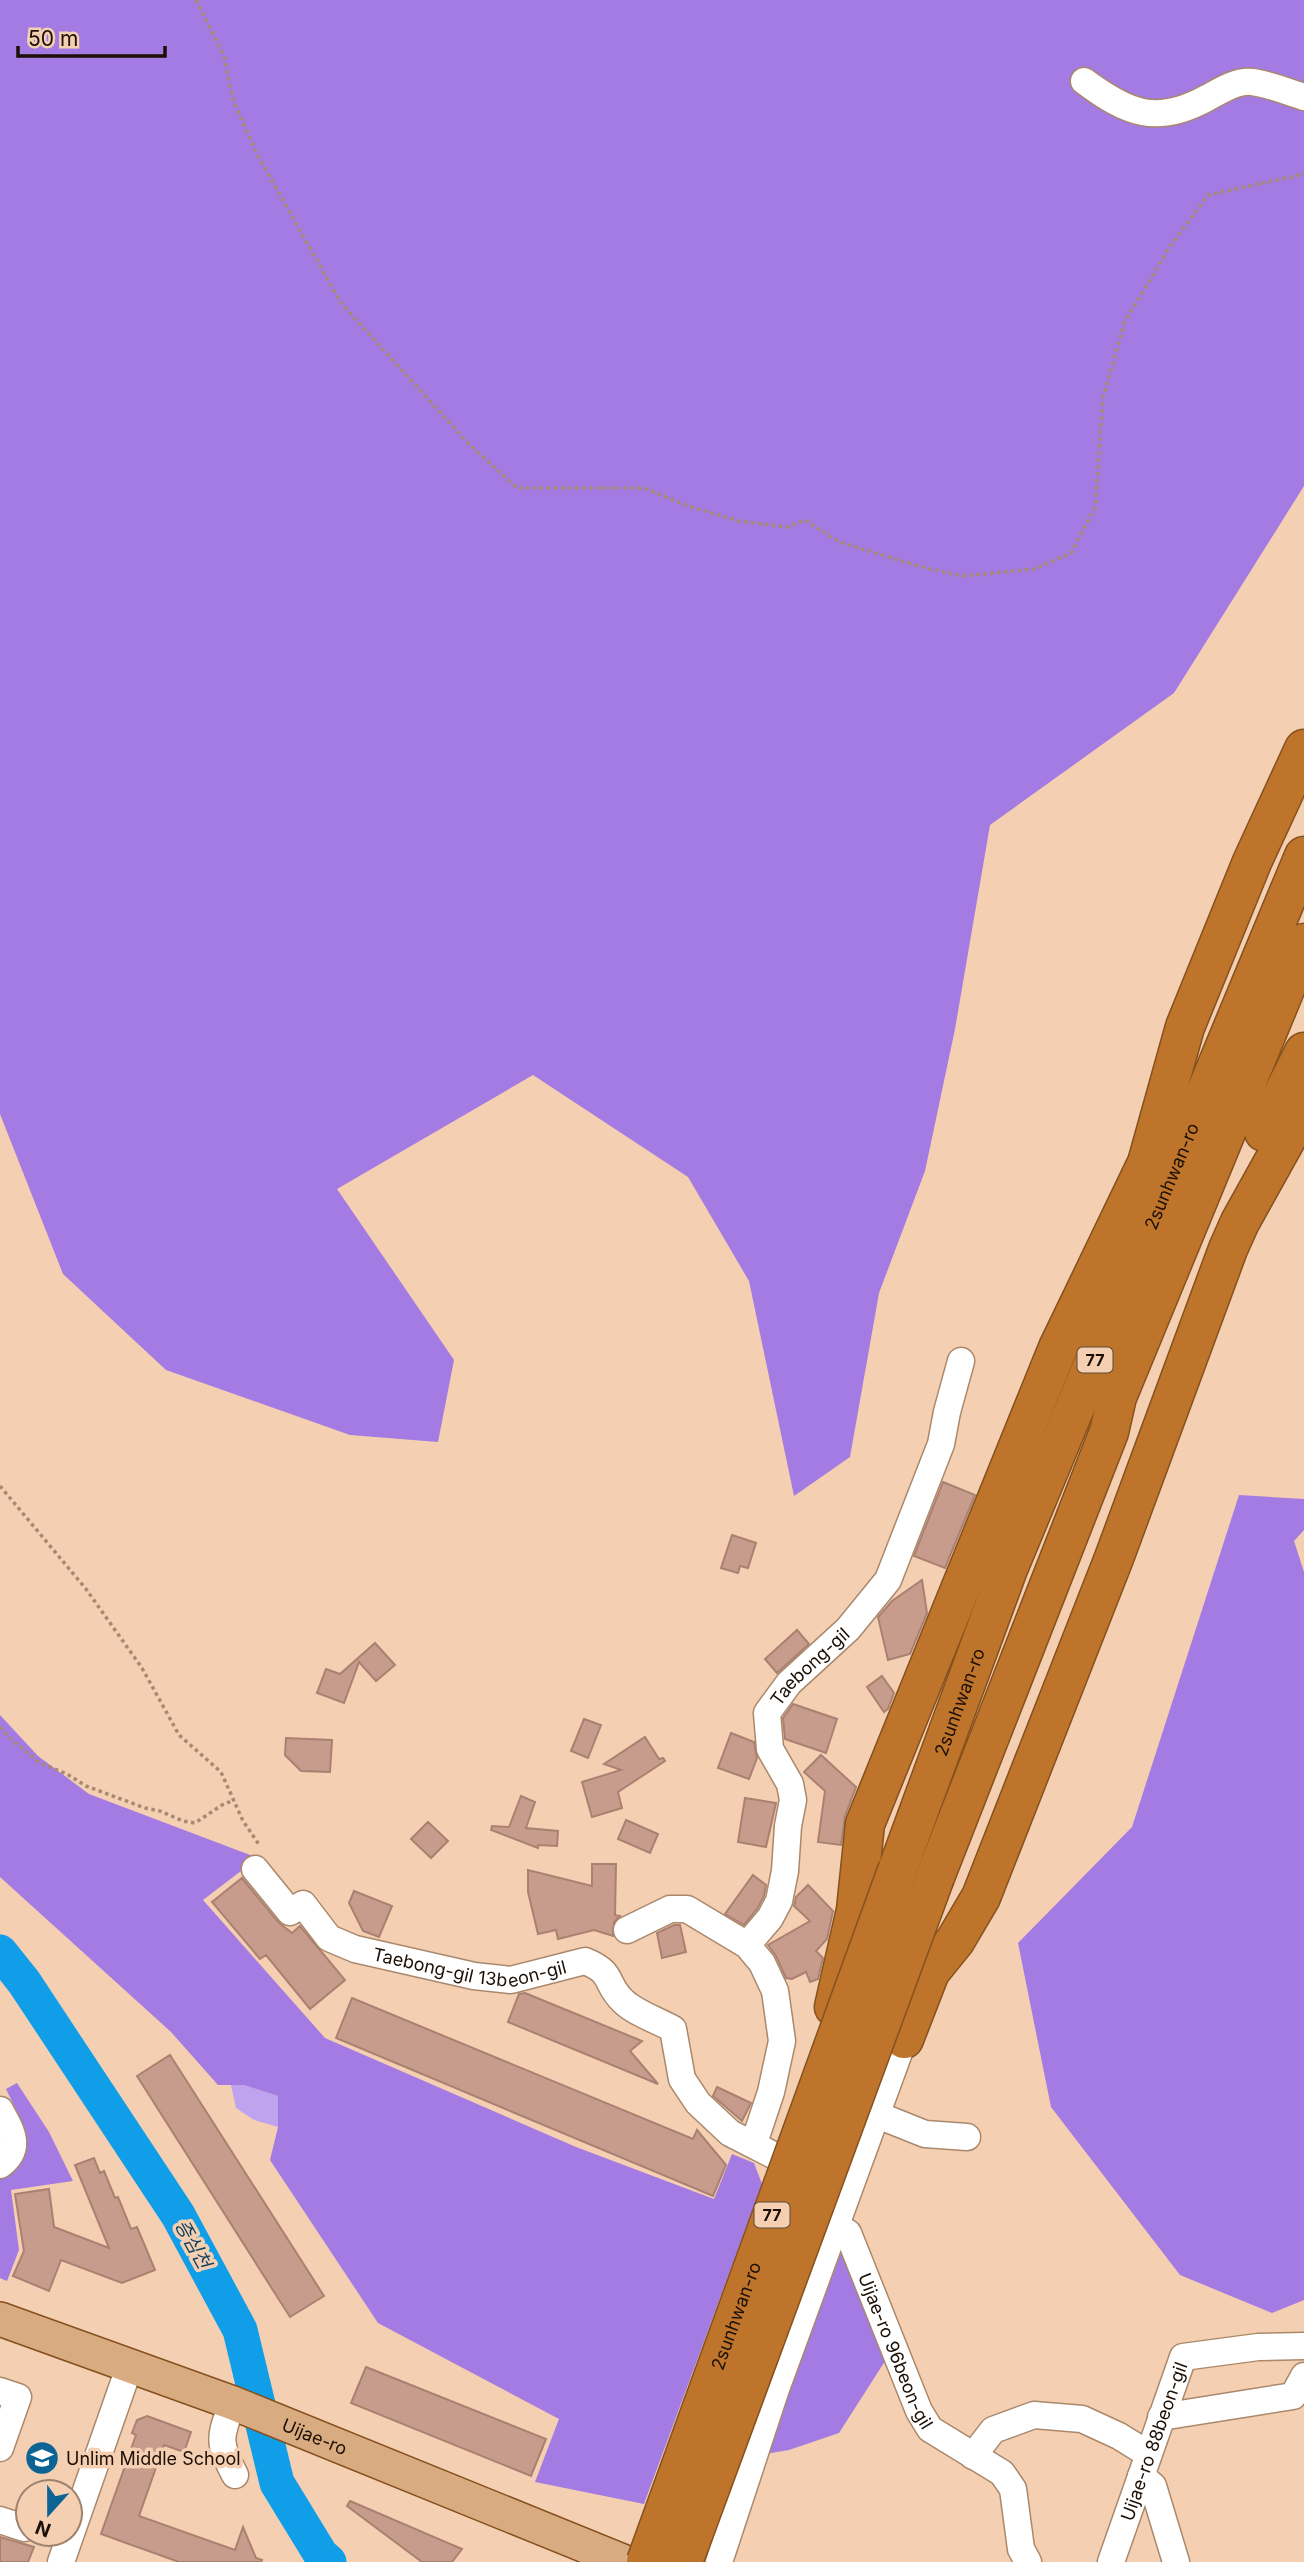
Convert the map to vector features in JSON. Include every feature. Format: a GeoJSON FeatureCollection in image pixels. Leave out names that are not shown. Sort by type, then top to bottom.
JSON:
{"type":"FeatureCollection","features":[{"type":"Feature","properties":{"kind":"highway"},"geometry":{"type":"LineString","coordinates":[[832,2013],[856,1910],[865,1824],[1058,1348],[1147,1163],[1185,1027],[1252,862],[1304,749]]}},
{"type":"Feature","properties":{"kind":"highway","name":"2sunhwan-ro"},"geometry":{"type":"LineString","coordinates":[[646,2562],[1008,1569],[1304,856]]}},
{"type":"Feature","properties":{"kind":"highway","name":"2sunhwan-ro"},"geometry":{"type":"LineString","coordinates":[[683,2562],[935,1877],[1109,1432],[1117,1397],[1304,943]]}},
{"type":"Feature","properties":{"kind":"highway","name":"77"},"geometry":{"type":"LineString","coordinates":[[1109,1432],[1129,1405],[1192,1258],[1267,1127],[1304,1052]]}},
{"type":"Feature","properties":{"kind":"highway"},"geometry":{"type":"LineString","coordinates":[[904,2039],[930,1972],[955,1941],[981,1897],[1114,1558],[1228,1248],[1304,1107]]}},
{"type":"Feature","properties":{"kind":"main road","name":"Uijae-ro"},"geometry":{"type":"LineString","coordinates":[[0,2319],[233,2403],[625,2562]]}},
{"type":"Feature","properties":{"kind":"street"},"geometry":{"type":"LineString","coordinates":[[1084,81],[1107,98],[1132,111],[1149,113],[1196,104],[1225,88],[1251,81],[1304,97]]}},
{"type":"Feature","properties":{"kind":"street","name":"Taebong-gil"},"geometry":{"type":"LineString","coordinates":[[747,1945],[770,1918],[779,1901],[793,1800],[790,1784],[770,1749],[767,1713],[789,1683],[848,1629],[888,1580],[942,1444],[947,1412],[961,1361]]}},
{"type":"Feature","properties":{"kind":"street","name":"Taebong-gil 13beon-gil"},"geometry":{"type":"LineString","coordinates":[[260,1861],[290,1912],[303,1904],[329,1938],[355,1949],[474,1976],[511,1980],[574,1962],[584,1961],[595,1965],[607,1973],[624,2003],[673,2029],[682,2079],[698,2103],[730,2133],[754,2143]]}},
{"type":"Feature","properties":{"kind":"street"},"geometry":{"type":"LineString","coordinates":[[627,1930],[670,1909],[687,1909],[747,1945],[762,1963],[775,1992],[782,2041],[771,2092],[754,2143],[781,2160]]}},
{"type":"Feature","properties":{"kind":"street"},"geometry":{"type":"LineString","coordinates":[[632,2562],[722,2301],[781,2160],[832,2013]]}},
{"type":"Feature","properties":{"kind":"street"},"geometry":{"type":"LineString","coordinates":[[840,2228],[904,2039]]}},
{"type":"Feature","properties":{"kind":"street"},"geometry":{"type":"LineString","coordinates":[[719,2562],[776,2389],[897,2087]]}},
{"type":"Feature","properties":{"kind":"street"},"geometry":{"type":"LineString","coordinates":[[0,2110],[13,2132],[14,2144],[10,2154],[0,2165]]}},
{"type":"Feature","properties":{"kind":"street"},"geometry":{"type":"LineString","coordinates":[[885,2118],[925,2134],[967,2137]]}},
{"type":"Feature","properties":{"kind":"street","name":"Uijae-ro 96beon-gil"},"geometry":{"type":"LineString","coordinates":[[781,2160],[856,2248],[919,2411],[930,2429],[1002,2473],[1013,2489],[1021,2549],[1028,2562]]}},
{"type":"Feature","properties":{"kind":"street","name":"Uijae-ro 88beon-gil"},"geometry":{"type":"LineString","coordinates":[[1111,2562],[1183,2357],[1258,2347],[1304,2346]]}},
{"type":"Feature","properties":{"kind":"street"},"geometry":{"type":"LineString","coordinates":[[61,2562],[130,2365]]}},
{"type":"Feature","properties":{"kind":"street"},"geometry":{"type":"LineString","coordinates":[[1161,2417],[1293,2396],[1304,2376]]}},
{"type":"Feature","properties":{"kind":"street"},"geometry":{"type":"LineString","coordinates":[[0,2391],[18,2397],[0,2448]]}},
{"type":"Feature","properties":{"kind":"street"},"geometry":{"type":"LineString","coordinates":[[233,2403],[221,2430],[223,2452],[235,2475]]}},
{"type":"Feature","properties":{"kind":"street"},"geometry":{"type":"LineString","coordinates":[[973,2456],[993,2430],[1034,2415],[1082,2419],[1119,2436],[1144,2465],[1176,2562]]}},
{"type":"Feature","properties":{"kind":"path"},"geometry":{"type":"LineString","coordinates":[[196,0],[224,55],[233,100],[257,154],[341,303],[469,444],[517,488],[643,488],[688,506],[739,521],[788,527],[805,520],[839,542],[922,567],[963,576],[1034,569],[1071,553],[1095,509],[1103,398],[1125,321],[1171,245],[1208,195],[1304,174]]}},
{"type":"Feature","properties":{"kind":"path"},"geometry":{"type":"LineString","coordinates":[[0,1486],[86,1589],[142,1668],[179,1735],[221,1772],[260,1861]]}},
{"type":"Feature","properties":{"kind":"path"},"geometry":{"type":"LineString","coordinates":[[0,1727],[40,1763],[67,1774],[86,1786],[183,1821],[195,1823],[234,1800]]}},
{"type":"Feature","properties":{"kind":"shaded area"},"geometry":{"type":"Polygon","coordinates":[[[0,0],[1304,0],[1304,486],[1174,693],[990,825],[955,1029],[925,1171],[879,1293],[850,1457],[794,1496],[749,1281],[688,1177],[533,1075],[337,1189],[454,1360],[438,1442],[350,1435],[166,1370],[63,1274],[0,1114],[0,0]]]}},
{"type":"Feature","properties":{"kind":"shaded area"},"geometry":{"type":"Polygon","coordinates":[[[1239,1495],[1304,1499],[1304,1530],[1294,1541],[1304,1572],[1304,2300],[1272,2313],[1180,2275],[1051,2107],[1018,1943],[1132,1827],[1239,1495]]]}},
{"type":"Feature","properties":{"kind":"shaded area"},"geometry":{"type":"Polygon","coordinates":[[[0,1715],[38,1756],[89,1794],[258,1858],[203,1900],[325,2038],[576,2147],[714,2199],[732,2154],[754,2163],[762,2184],[644,2504],[535,2482],[559,2419],[378,2323],[270,2160],[278,2127],[278,2096],[244,2085],[218,2085],[171,2032],[0,1877],[0,1715]]]}},
{"type":"Feature","properties":{"kind":"shaded area"},"geometry":{"type":"Polygon","coordinates":[[[17,2083],[49,2132],[73,2181],[11,2190],[19,2250],[7,2281],[0,2278],[0,2177],[24,2134],[6,2089],[17,2083]]]}},
{"type":"Feature","properties":{"kind":"shaded area"},"geometry":{"type":"Polygon","coordinates":[[[231,2085],[244,2085],[278,2096],[278,2127],[254,2120],[236,2108],[231,2085]]]}},
{"type":"Feature","properties":{"kind":"shaded area"},"geometry":{"type":"Polygon","coordinates":[[[837,2243],[849,2261],[887,2358],[839,2433],[789,2450],[759,2455],[837,2243]]]}},
{"type":"Feature","properties":{"kind":"building"},"geometry":{"type":"Polygon","coordinates":[[[943,1482],[975,1495],[945,1568],[914,1556],[943,1482]]]}},
{"type":"Feature","properties":{"kind":"building"},"geometry":{"type":"Polygon","coordinates":[[[732,1535],[756,1543],[748,1568],[740,1566],[738,1573],[721,1568],[732,1535]]]}},
{"type":"Feature","properties":{"kind":"building"},"geometry":{"type":"Polygon","coordinates":[[[922,1580],[927,1613],[910,1654],[888,1660],[878,1617],[892,1601],[922,1580]]]}},
{"type":"Feature","properties":{"kind":"building"},"geometry":{"type":"Polygon","coordinates":[[[797,1630],[809,1644],[777,1673],[765,1659],[797,1630]]]}},
{"type":"Feature","properties":{"kind":"building"},"geometry":{"type":"Polygon","coordinates":[[[375,1643],[395,1665],[376,1681],[359,1662],[344,1703],[317,1693],[326,1669],[340,1674],[375,1643]]]}},
{"type":"Feature","properties":{"kind":"building"},"geometry":{"type":"Polygon","coordinates":[[[882,1676],[894,1693],[888,1709],[884,1712],[867,1687],[882,1676]]]}},
{"type":"Feature","properties":{"kind":"building"},"geometry":{"type":"Polygon","coordinates":[[[793,1704],[837,1719],[826,1753],[785,1739],[783,1718],[793,1704]]]}},
{"type":"Feature","properties":{"kind":"building"},"geometry":{"type":"Polygon","coordinates":[[[584,1719],[601,1725],[588,1758],[571,1751],[584,1719]]]}},
{"type":"Feature","properties":{"kind":"building"},"geometry":{"type":"Polygon","coordinates":[[[731,1733],[754,1742],[757,1758],[749,1779],[718,1768],[731,1733]]]}},
{"type":"Feature","properties":{"kind":"building"},"geometry":{"type":"Polygon","coordinates":[[[645,1737],[659,1759],[663,1758],[665,1761],[618,1792],[622,1808],[592,1817],[582,1782],[621,1770],[604,1764],[645,1737]]]}},
{"type":"Feature","properties":{"kind":"building"},"geometry":{"type":"Polygon","coordinates":[[[286,1738],[332,1740],[330,1772],[301,1771],[285,1755],[286,1738]]]}},
{"type":"Feature","properties":{"kind":"building"},"geometry":{"type":"Polygon","coordinates":[[[821,1755],[856,1787],[845,1816],[841,1845],[818,1842],[825,1791],[804,1772],[821,1755]]]}},
{"type":"Feature","properties":{"kind":"building"},"geometry":{"type":"Polygon","coordinates":[[[521,1796],[535,1802],[526,1828],[558,1831],[557,1846],[538,1845],[538,1848],[491,1830],[492,1826],[509,1827],[521,1796]]]}},
{"type":"Feature","properties":{"kind":"building"},"geometry":{"type":"Polygon","coordinates":[[[745,1798],[776,1803],[766,1847],[738,1842],[745,1798]]]}},
{"type":"Feature","properties":{"kind":"building"},"geometry":{"type":"Polygon","coordinates":[[[626,1820],[658,1834],[650,1853],[618,1839],[626,1820]]]}},
{"type":"Feature","properties":{"kind":"building"},"geometry":{"type":"Polygon","coordinates":[[[428,1822],[448,1841],[431,1858],[411,1839],[428,1822]]]}},
{"type":"Feature","properties":{"kind":"building"},"geometry":{"type":"Polygon","coordinates":[[[592,1864],[616,1864],[615,1915],[620,1916],[614,1922],[613,1936],[594,1930],[558,1939],[556,1930],[538,1934],[528,1892],[528,1870],[592,1886],[592,1864]]]}},
{"type":"Feature","properties":{"kind":"building"},"geometry":{"type":"Polygon","coordinates":[[[753,1875],[766,1885],[757,1909],[744,1925],[725,1914],[753,1875]]]}},
{"type":"Feature","properties":{"kind":"building"},"geometry":{"type":"Polygon","coordinates":[[[242,1878],[278,1922],[292,1933],[300,1926],[345,1980],[310,2009],[266,1955],[260,1959],[212,1902],[242,1878]]]}},
{"type":"Feature","properties":{"kind":"building"},"geometry":{"type":"Polygon","coordinates":[[[808,1885],[833,1911],[827,1939],[816,1951],[823,1958],[818,1979],[810,1982],[806,1972],[792,1979],[786,1978],[768,1945],[810,1921],[794,1906],[796,1897],[808,1885]]]}},
{"type":"Feature","properties":{"kind":"building"},"geometry":{"type":"Polygon","coordinates":[[[354,1891],[392,1906],[379,1937],[363,1931],[349,1903],[354,1891]]]}},
{"type":"Feature","properties":{"kind":"building"},"geometry":{"type":"Polygon","coordinates":[[[680,1925],[686,1952],[662,1958],[657,1933],[680,1925]]]}},
{"type":"Feature","properties":{"kind":"building"},"geometry":{"type":"Polygon","coordinates":[[[525,1993],[642,2041],[630,2051],[658,2084],[508,2022],[519,1994],[525,1993]]]}},
{"type":"Feature","properties":{"kind":"building"},"geometry":{"type":"Polygon","coordinates":[[[352,1998],[693,2139],[697,2130],[726,2165],[713,2196],[336,2038],[352,1998]]]}},
{"type":"Feature","properties":{"kind":"building"},"geometry":{"type":"Polygon","coordinates":[[[170,2055],[324,2296],[290,2317],[137,2076],[170,2055]]]}},
{"type":"Feature","properties":{"kind":"building"},"geometry":{"type":"Polygon","coordinates":[[[717,2087],[751,2103],[742,2121],[713,2096],[717,2087]]]}},
{"type":"Feature","properties":{"kind":"building"},"geometry":{"type":"Polygon","coordinates":[[[94,2158],[100,2173],[104,2171],[115,2198],[118,2197],[131,2229],[137,2227],[155,2270],[122,2283],[61,2260],[49,2291],[13,2276],[24,2251],[15,2194],[49,2189],[54,2227],[109,2248],[75,2165],[94,2158]]]}},
{"type":"Feature","properties":{"kind":"building"},"geometry":{"type":"Polygon","coordinates":[[[366,2367],[546,2439],[531,2476],[351,2403],[366,2367]]]}},
{"type":"Feature","properties":{"kind":"building"},"geometry":{"type":"Polygon","coordinates":[[[147,2416],[191,2432],[184,2452],[164,2445],[139,2516],[235,2550],[243,2527],[256,2558],[262,2560],[261,2562],[179,2562],[101,2534],[136,2435],[132,2433],[137,2420],[147,2416]]]}},
{"type":"Feature","properties":{"kind":"building"},"geometry":{"type":"Polygon","coordinates":[[[350,2501],[462,2549],[452,2562],[422,2562],[347,2506],[350,2501]]]}},
{"type":"Feature","properties":{"kind":"building"},"geometry":{"type":"Polygon","coordinates":[[[0,2537],[14,2541],[14,2548],[34,2548],[28,2562],[0,2562],[0,2537]]]}},
{"type":"Feature","properties":{"kind":"waterway","name":"증심천"},"geometry":{"type":"LineString","coordinates":[[0,1952],[24,1982],[178,2215],[240,2330],[277,2483],[321,2555],[329,2562]]}},
{"type":"Feature","properties":{"kind":"place","name":"Unlim Middle School"},"geometry":{"type":"Point","coordinates":[42,2458]}}]}
